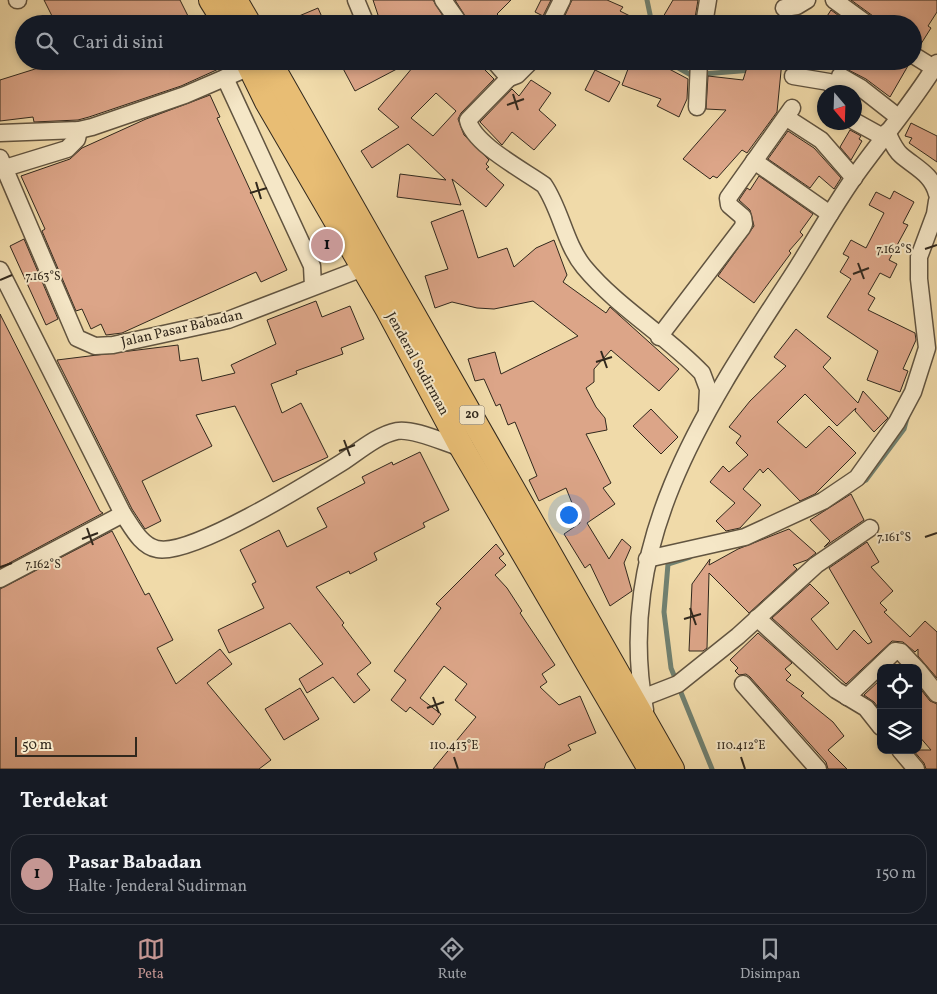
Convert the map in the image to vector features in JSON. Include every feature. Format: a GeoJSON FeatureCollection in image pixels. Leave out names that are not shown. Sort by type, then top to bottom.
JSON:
{"type":"FeatureCollection","features":[{"type":"Feature","properties":{"kind":"highway"},"geometry":{"type":"LineString","coordinates":[[211,0],[220,15]]}},
{"type":"Feature","properties":{"kind":"highway"},"geometry":{"type":"LineString","coordinates":[[235,0],[244,15]]}},
{"type":"Feature","properties":{"kind":"highway","name":"Jenderal Sudirman"},"geometry":{"type":"LineString","coordinates":[[258,70],[267,102],[363,268],[462,448],[650,769]]}},
{"type":"Feature","properties":{"kind":"highway","name":"Jenderal Sudirman"},"geometry":{"type":"LineString","coordinates":[[260,70],[484,435],[672,769]]}},
{"type":"Feature","properties":{"kind":"street"},"geometry":{"type":"LineString","coordinates":[[356,0],[362,15]]}},
{"type":"Feature","properties":{"kind":"street"},"geometry":{"type":"LineString","coordinates":[[554,15],[562,0]]}},
{"type":"Feature","properties":{"kind":"street"},"geometry":{"type":"LineString","coordinates":[[706,15],[708,0]]}},
{"type":"Feature","properties":{"kind":"street"},"geometry":{"type":"LineString","coordinates":[[784,8],[797,6],[807,0]]}},
{"type":"Feature","properties":{"kind":"street"},"geometry":{"type":"LineString","coordinates":[[834,0],[855,15]]}},
{"type":"Feature","properties":{"kind":"street"},"geometry":{"type":"LineString","coordinates":[[445,1],[454,15]]}},
{"type":"Feature","properties":{"kind":"street"},"geometry":{"type":"LineString","coordinates":[[647,722],[637,660],[647,559],[665,496],[706,411],[755,330],[789,281],[854,178],[898,117],[933,75],[922,63]]}},
{"type":"Feature","properties":{"kind":"street"},"geometry":{"type":"LineString","coordinates":[[0,133],[80,130],[176,98],[241,70]]}},
{"type":"Feature","properties":{"kind":"street"},"geometry":{"type":"LineString","coordinates":[[502,70],[509,78]]}},
{"type":"Feature","properties":{"kind":"street"},"geometry":{"type":"LineString","coordinates":[[522,70],[517,75],[509,78],[468,120],[469,124],[485,144],[544,185],[578,258],[585,268],[702,373],[708,389],[706,411]]}},
{"type":"Feature","properties":{"kind":"street"},"geometry":{"type":"LineString","coordinates":[[697,108],[699,70]]}},
{"type":"Feature","properties":{"kind":"street"},"geometry":{"type":"LineString","coordinates":[[793,76],[830,82],[832,85]]}},
{"type":"Feature","properties":{"kind":"street"},"geometry":{"type":"LineString","coordinates":[[840,76],[861,88],[898,117]]}},
{"type":"Feature","properties":{"kind":"street"},"geometry":{"type":"LineString","coordinates":[[224,78],[312,266],[312,286]]}},
{"type":"Feature","properties":{"kind":"street"},"geometry":{"type":"LineString","coordinates":[[660,336],[742,228],[743,217],[729,205],[728,198],[789,113],[821,140],[854,178]]}},
{"type":"Feature","properties":{"kind":"street"},"geometry":{"type":"LineString","coordinates":[[862,124],[885,134],[900,154],[916,165],[935,184],[937,194]]}},
{"type":"Feature","properties":{"kind":"street"},"geometry":{"type":"LineString","coordinates":[[2,163],[66,149],[74,144],[80,130]]}},
{"type":"Feature","properties":{"kind":"street"},"geometry":{"type":"LineString","coordinates":[[754,161],[830,214]]}},
{"type":"Feature","properties":{"kind":"street","name":"Jalan Pasar Babadan"},"geometry":{"type":"LineString","coordinates":[[2,163],[78,338],[95,346],[112,345],[228,320],[276,303],[312,286],[363,268]]}},
{"type":"Feature","properties":{"kind":"street"},"geometry":{"type":"LineString","coordinates":[[647,559],[745,537],[823,501],[857,478],[897,422],[913,392],[927,348],[919,279],[919,257],[935,214],[937,201]]}},
{"type":"Feature","properties":{"kind":"street"},"geometry":{"type":"LineString","coordinates":[[0,270],[123,514],[147,545],[157,549],[170,550],[215,532],[288,496],[386,434],[407,430],[462,448],[484,435]]}},
{"type":"Feature","properties":{"kind":"street"},"geometry":{"type":"LineString","coordinates":[[0,579],[123,514]]}},
{"type":"Feature","properties":{"kind":"street"},"geometry":{"type":"LineString","coordinates":[[642,698],[678,684],[757,618],[816,565],[870,528]]}},
{"type":"Feature","properties":{"kind":"street"},"geometry":{"type":"LineString","coordinates":[[757,618],[836,690],[866,708],[877,722]]}},
{"type":"Feature","properties":{"kind":"street"},"geometry":{"type":"LineString","coordinates":[[882,664],[895,651],[901,652],[912,664]]}},
{"type":"Feature","properties":{"kind":"street"},"geometry":{"type":"LineString","coordinates":[[848,697],[877,669]]}},
{"type":"Feature","properties":{"kind":"street"},"geometry":{"type":"LineString","coordinates":[[922,675],[937,694]]}},
{"type":"Feature","properties":{"kind":"street"},"geometry":{"type":"LineString","coordinates":[[743,684],[818,769]]}},
{"type":"Feature","properties":{"kind":"street"},"geometry":{"type":"LineString","coordinates":[[903,754],[916,769]]}},
{"type":"Feature","properties":{"kind":"building"},"geometry":{"type":"Polygon","coordinates":[[[44,0],[180,0],[188,15],[52,15],[44,0]]]}},
{"type":"Feature","properties":{"kind":"building"},"geometry":{"type":"Polygon","coordinates":[[[373,0],[433,0],[442,15],[378,15],[373,0]]]}},
{"type":"Feature","properties":{"kind":"building"},"geometry":{"type":"Polygon","coordinates":[[[455,0],[511,0],[498,15],[464,15],[455,0]]]}},
{"type":"Feature","properties":{"kind":"building"},"geometry":{"type":"Polygon","coordinates":[[[541,0],[551,0],[544,15],[535,12],[541,0]]]}},
{"type":"Feature","properties":{"kind":"building"},"geometry":{"type":"Polygon","coordinates":[[[572,0],[607,0],[623,7],[620,11],[628,15],[565,15],[572,0]]]}},
{"type":"Feature","properties":{"kind":"building"},"geometry":{"type":"Polygon","coordinates":[[[673,0],[698,0],[696,15],[664,15],[673,0]]]}},
{"type":"Feature","properties":{"kind":"building"},"geometry":{"type":"Polygon","coordinates":[[[851,0],[937,0],[937,12],[928,26],[931,28],[922,42],[922,15],[872,15],[851,0]]]}},
{"type":"Feature","properties":{"kind":"building"},"geometry":{"type":"Polygon","coordinates":[[[318,8],[321,15],[301,15],[318,8]]]}},
{"type":"Feature","properties":{"kind":"building"},"geometry":{"type":"Polygon","coordinates":[[[831,10],[838,15],[828,15],[831,10]]]}},
{"type":"Feature","properties":{"kind":"building"},"geometry":{"type":"Polygon","coordinates":[[[32,70],[216,70],[181,86],[78,120],[34,122],[33,117],[0,121],[0,80],[32,70]]]}},
{"type":"Feature","properties":{"kind":"building"},"geometry":{"type":"Polygon","coordinates":[[[344,70],[395,70],[355,91],[344,70]]]}},
{"type":"Feature","properties":{"kind":"building"},"geometry":{"type":"Polygon","coordinates":[[[410,70],[485,70],[494,79],[461,113],[458,119],[464,135],[489,160],[486,164],[489,167],[486,169],[504,185],[486,207],[452,179],[461,205],[397,197],[400,174],[446,180],[408,144],[372,168],[361,151],[399,127],[378,109],[410,70]],[[436,93],[411,118],[433,136],[456,111],[436,93]]]}},
{"type":"Feature","properties":{"kind":"building"},"geometry":{"type":"Polygon","coordinates":[[[595,70],[620,82],[609,102],[585,90],[595,70]]]}},
{"type":"Feature","properties":{"kind":"building"},"geometry":{"type":"Polygon","coordinates":[[[628,70],[671,70],[688,79],[687,99],[679,117],[657,106],[661,99],[622,85],[628,70]]]}},
{"type":"Feature","properties":{"kind":"building"},"geometry":{"type":"Polygon","coordinates":[[[746,70],[781,70],[777,112],[747,153],[742,150],[717,178],[713,176],[710,179],[683,159],[726,110],[706,109],[708,76],[743,80],[746,70]]]}},
{"type":"Feature","properties":{"kind":"building"},"geometry":{"type":"Polygon","coordinates":[[[848,70],[906,70],[890,97],[866,79],[848,70]]]}},
{"type":"Feature","properties":{"kind":"building"},"geometry":{"type":"Polygon","coordinates":[[[531,80],[551,93],[539,110],[556,125],[534,150],[512,132],[502,145],[480,122],[512,89],[519,96],[531,80]]]}},
{"type":"Feature","properties":{"kind":"building"},"geometry":{"type":"Polygon","coordinates":[[[210,95],[220,117],[217,118],[287,270],[261,282],[256,272],[122,333],[106,335],[101,324],[91,329],[82,309],[76,311],[42,231],[45,229],[21,176],[70,159],[82,148],[146,119],[210,95]]]}},
{"type":"Feature","properties":{"kind":"building"},"geometry":{"type":"Polygon","coordinates":[[[911,123],[937,136],[937,162],[909,143],[912,138],[905,136],[911,123]]]}},
{"type":"Feature","properties":{"kind":"building"},"geometry":{"type":"Polygon","coordinates":[[[850,130],[861,136],[859,139],[862,141],[851,160],[840,147],[850,130]]]}},
{"type":"Feature","properties":{"kind":"building"},"geometry":{"type":"Polygon","coordinates":[[[788,131],[814,148],[841,178],[834,189],[819,176],[810,188],[768,159],[788,131]]]}},
{"type":"Feature","properties":{"kind":"building"},"geometry":{"type":"Polygon","coordinates":[[[759,176],[813,214],[800,232],[803,235],[789,251],[791,253],[754,303],[718,276],[754,226],[750,210],[739,200],[747,188],[750,190],[759,176]]]}},
{"type":"Feature","properties":{"kind":"building"},"geometry":{"type":"Polygon","coordinates":[[[894,191],[914,202],[903,223],[908,225],[889,260],[897,264],[890,278],[880,273],[868,294],[875,298],[868,310],[915,333],[916,340],[903,369],[908,371],[900,392],[867,380],[878,351],[827,317],[851,279],[840,272],[849,257],[843,254],[851,240],[866,248],[884,213],[869,205],[876,192],[890,199],[894,191]]]}},
{"type":"Feature","properties":{"kind":"building"},"geometry":{"type":"Polygon","coordinates":[[[463,210],[478,258],[507,248],[514,267],[536,248],[554,240],[567,275],[563,282],[606,313],[610,307],[679,369],[659,391],[611,350],[594,369],[594,382],[586,388],[596,407],[605,418],[607,430],[586,434],[611,483],[603,488],[615,504],[587,523],[609,559],[622,539],[631,547],[624,563],[632,591],[610,606],[590,564],[585,568],[564,534],[580,523],[566,488],[539,501],[529,480],[537,476],[515,422],[508,425],[500,404],[496,406],[484,379],[475,381],[468,359],[495,352],[501,374],[578,336],[533,301],[494,309],[477,308],[452,302],[435,308],[425,276],[448,269],[431,222],[463,210]]]}},
{"type":"Feature","properties":{"kind":"building"},"geometry":{"type":"Polygon","coordinates":[[[24,239],[58,319],[46,325],[10,246],[24,239]]]}},
{"type":"Feature","properties":{"kind":"building"},"geometry":{"type":"Polygon","coordinates":[[[316,301],[322,317],[350,306],[364,339],[341,348],[343,354],[296,371],[297,374],[271,384],[282,413],[301,403],[328,457],[273,482],[235,406],[196,415],[212,446],[142,481],[161,521],[145,529],[132,509],[57,360],[178,345],[180,361],[198,358],[202,381],[235,373],[231,365],[276,344],[267,320],[316,301]]]}},
{"type":"Feature","properties":{"kind":"building"},"geometry":{"type":"Polygon","coordinates":[[[0,314],[100,511],[103,513],[0,568],[0,314]]]}},
{"type":"Feature","properties":{"kind":"building"},"geometry":{"type":"Polygon","coordinates":[[[796,329],[831,358],[823,367],[858,403],[863,391],[888,418],[874,432],[855,411],[856,408],[837,426],[805,394],[777,422],[806,448],[829,426],[856,453],[815,494],[800,501],[768,468],[763,473],[760,469],[743,489],[761,505],[740,528],[726,531],[716,521],[735,503],[710,482],[723,466],[729,472],[748,455],[736,443],[741,436],[729,427],[750,401],[786,366],[774,357],[796,329]]]}},
{"type":"Feature","properties":{"kind":"building"},"geometry":{"type":"Polygon","coordinates":[[[651,409],[678,437],[661,454],[633,426],[651,409]]]}},
{"type":"Feature","properties":{"kind":"building"},"geometry":{"type":"Polygon","coordinates":[[[420,452],[449,510],[423,523],[425,527],[374,553],[377,560],[350,574],[349,571],[316,587],[344,623],[342,625],[371,663],[357,674],[370,690],[354,703],[333,677],[307,693],[299,679],[323,664],[290,623],[229,653],[218,630],[264,608],[252,584],[256,582],[240,550],[279,530],[287,547],[327,527],[317,508],[365,483],[362,477],[392,462],[393,465],[420,452]]]}},
{"type":"Feature","properties":{"kind":"building"},"geometry":{"type":"Polygon","coordinates":[[[851,494],[864,520],[824,547],[830,541],[810,520],[851,494]]]}},
{"type":"Feature","properties":{"kind":"building"},"geometry":{"type":"Polygon","coordinates":[[[789,529],[816,553],[807,560],[793,565],[797,569],[749,613],[709,573],[707,648],[703,651],[689,651],[692,584],[710,559],[709,565],[738,549],[789,529]]]}},
{"type":"Feature","properties":{"kind":"building"},"geometry":{"type":"Polygon","coordinates":[[[112,531],[145,595],[149,593],[173,640],[157,648],[176,684],[220,649],[232,664],[207,683],[271,760],[259,769],[0,769],[0,589],[112,531]]]}},
{"type":"Feature","properties":{"kind":"building"},"geometry":{"type":"Polygon","coordinates":[[[867,542],[879,562],[871,567],[893,591],[880,603],[887,610],[884,612],[910,637],[925,621],[937,632],[937,678],[918,656],[918,649],[915,652],[903,642],[892,641],[846,684],[772,618],[810,584],[829,603],[811,619],[837,650],[854,630],[868,644],[872,642],[829,568],[867,542]]]}},
{"type":"Feature","properties":{"kind":"building"},"geometry":{"type":"Polygon","coordinates":[[[496,544],[504,554],[499,558],[506,565],[495,575],[507,588],[522,611],[520,613],[555,665],[542,674],[547,682],[540,687],[559,705],[580,696],[596,733],[568,745],[571,750],[546,763],[544,769],[433,769],[476,717],[455,700],[467,684],[444,666],[420,698],[441,714],[433,725],[410,707],[406,712],[391,700],[406,680],[394,671],[441,608],[436,604],[496,544]]]}},
{"type":"Feature","properties":{"kind":"building"},"geometry":{"type":"Polygon","coordinates":[[[758,633],[792,663],[785,669],[791,675],[786,680],[804,693],[801,696],[833,722],[844,736],[828,750],[847,769],[828,769],[826,762],[750,677],[746,674],[739,675],[735,671],[738,668],[730,660],[758,633]]]}},
{"type":"Feature","properties":{"kind":"building"},"geometry":{"type":"Polygon","coordinates":[[[877,683],[877,706],[864,695],[877,683]]]}},
{"type":"Feature","properties":{"kind":"building"},"geometry":{"type":"Polygon","coordinates":[[[300,688],[319,719],[284,740],[265,709],[300,688]]]}},
{"type":"Feature","properties":{"kind":"building"},"geometry":{"type":"Polygon","coordinates":[[[922,691],[930,701],[937,704],[937,769],[926,769],[924,763],[916,754],[922,754],[922,750],[931,750],[922,740],[922,691]]]}},
{"type":"Feature","properties":{"kind":"waterway"},"geometry":{"type":"LineString","coordinates":[[647,0],[650,15]]}},
{"type":"Feature","properties":{"kind":"waterway"},"geometry":{"type":"LineString","coordinates":[[682,70],[691,75],[752,70]]}},
{"type":"Feature","properties":{"kind":"waterway"},"geometry":{"type":"LineString","coordinates":[[860,483],[866,480],[904,429],[907,418]]}},
{"type":"Feature","properties":{"kind":"waterway"},"geometry":{"type":"LineString","coordinates":[[690,557],[668,564],[664,612],[671,668],[712,769]]}},
{"type":"Feature","properties":{"kind":"place","name":"Pasar Babadan"},"geometry":{"type":"Point","coordinates":[327,245]}}]}
